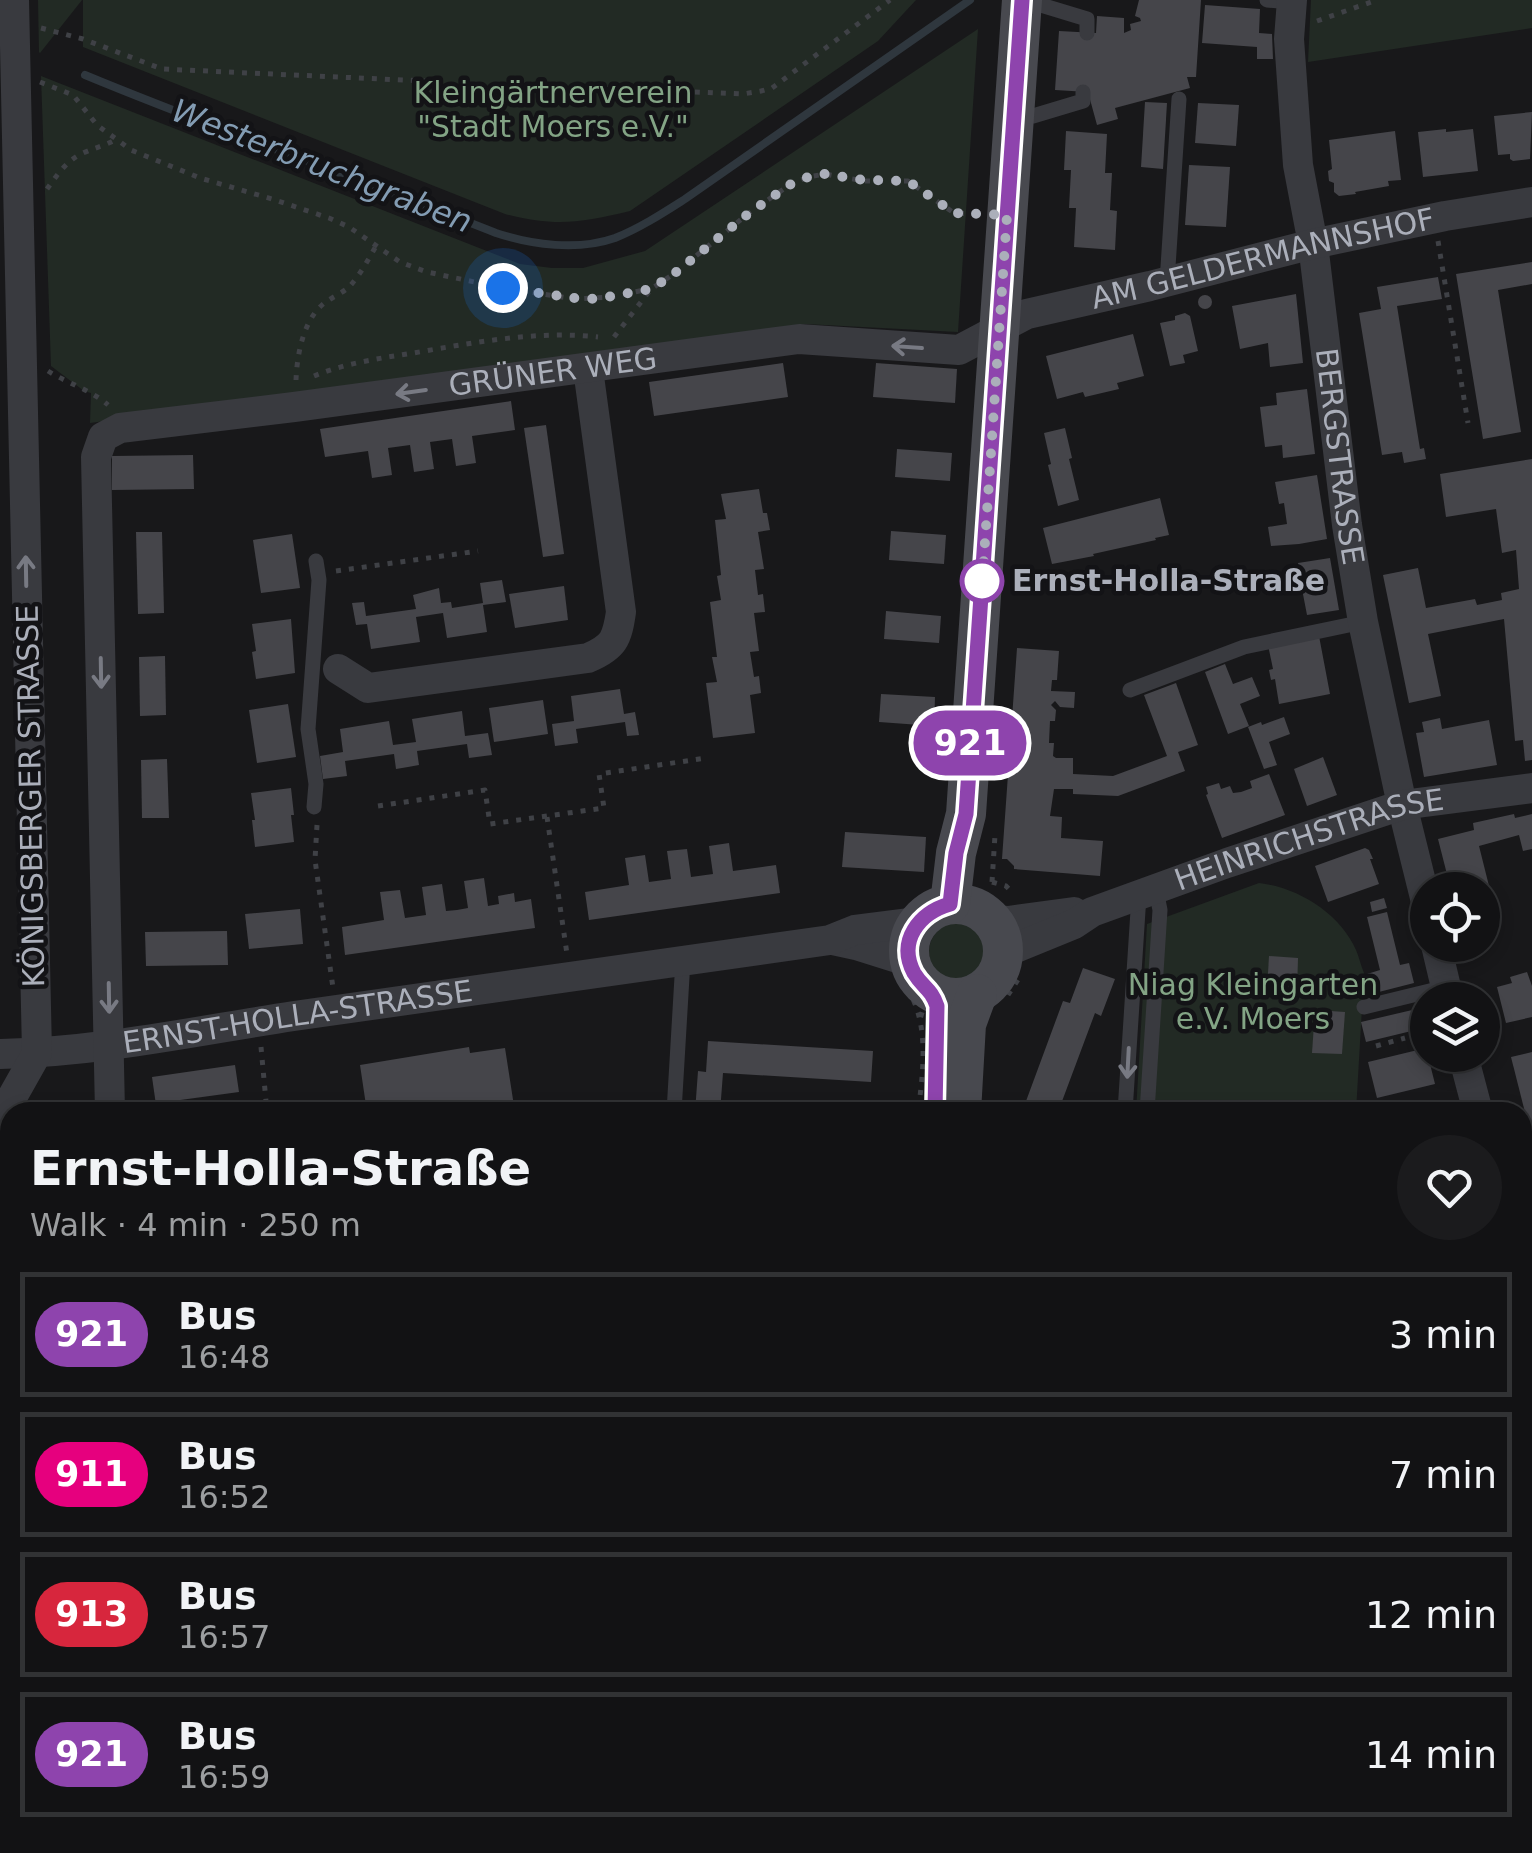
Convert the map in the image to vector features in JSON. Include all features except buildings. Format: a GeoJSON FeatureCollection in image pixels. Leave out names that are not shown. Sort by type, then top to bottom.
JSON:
{"type":"FeatureCollection","features":[{"type":"Feature","properties":{"kind":"main road"},"geometry":{"type":"LineString","coordinates":[[962,1102],[966,1024],[992,995],[1001,966],[956,853],[966,814],[1022,2]]}},
{"type":"Feature","properties":{"kind":"main road"},"geometry":{"type":"LineString","coordinates":[[934,1102],[910,941],[985,919]]}},
{"type":"Feature","properties":{"kind":"main road"},"geometry":{"type":"LineString","coordinates":[[917,988],[950,998],[992,995]]}},
{"type":"Feature","properties":{"kind":"street","name":"BERGSTRASSE"},"geometry":{"type":"LineString","coordinates":[[1283,1],[1298,165],[1312,244],[1345,508],[1364,622],[1419,872]]}},
{"type":"Feature","properties":{"kind":"street","name":"KÖNIGSBERGER STRASSE"},"geometry":{"type":"LineString","coordinates":[[14,11],[37,1053]]}},
{"type":"Feature","properties":{"kind":"street","name":"AM GELDERMANNSHOF"},"geometry":{"type":"LineString","coordinates":[[1000,329],[1030,313],[1312,244],[1532,202]]}},
{"type":"Feature","properties":{"kind":"street","name":"GRÜNER WEG"},"geometry":{"type":"LineString","coordinates":[[110,1046],[96,456],[102,437],[120,428],[799,339],[958,350],[1000,329]]}},
{"type":"Feature","properties":{"kind":"street"},"geometry":{"type":"LineString","coordinates":[[325,668],[368,688],[588,658],[607,650],[618,635],[621,612],[588,368]]}},
{"type":"Feature","properties":{"kind":"street","name":"HEINRICHSTRASSE"},"geometry":{"type":"LineString","coordinates":[[985,919],[1074,924],[1092,912],[1402,804],[1532,788]]}},
{"type":"Feature","properties":{"kind":"street","name":"ERNST-HOLLA-STRASSE"},"geometry":{"type":"LineString","coordinates":[[0,1054],[110,1046],[830,940],[854,930],[985,919]]}},
{"type":"Feature","properties":{"kind":"street","name":"ERNST-HOLLA-STRASSE"},"geometry":{"type":"LineString","coordinates":[[830,940],[917,988]]}},
{"type":"Feature","properties":{"kind":"street"},"geometry":{"type":"LineString","coordinates":[[110,1046],[110,1102]]}},
{"type":"Feature","properties":{"kind":"street"},"geometry":{"type":"LineString","coordinates":[[10,1102],[37,1053]]}},
{"type":"Feature","properties":{"kind":"street"},"geometry":{"type":"LineString","coordinates":[[1467,1072],[1475,1102]]}},
{"type":"Feature","properties":{"kind":"lane"},"geometry":{"type":"LineString","coordinates":[[1022,2],[1087,18],[1086,33]]}},
{"type":"Feature","properties":{"kind":"lane"},"geometry":{"type":"LineString","coordinates":[[1067,32],[1068,13]]}},
{"type":"Feature","properties":{"kind":"lane"},"geometry":{"type":"LineString","coordinates":[[1014,114],[1032,116],[1063,98],[1082,101],[1083,92]]}},
{"type":"Feature","properties":{"kind":"lane"},"geometry":{"type":"LineString","coordinates":[[1166,282],[1178,99]]}},
{"type":"Feature","properties":{"kind":"lane"},"geometry":{"type":"LineString","coordinates":[[314,807],[316,784],[308,729],[325,668],[317,567]]}},
{"type":"Feature","properties":{"kind":"lane"},"geometry":{"type":"LineString","coordinates":[[1130,690],[1244,647],[1364,622]]}},
{"type":"Feature","properties":{"kind":"lane"},"geometry":{"type":"LineString","coordinates":[[1127,1102],[1147,893]]}},
{"type":"Feature","properties":{"kind":"lane"},"geometry":{"type":"LineString","coordinates":[[1147,893],[1160,910],[1149,1102]]}},
{"type":"Feature","properties":{"kind":"lane"},"geometry":{"type":"LineString","coordinates":[[675,1102],[683,960]]}},
{"type":"Feature","properties":{"kind":"lane"},"geometry":{"type":"LineString","coordinates":[[1364,1007],[1410,1000]]}},
{"type":"Feature","properties":{"kind":"path"},"geometry":{"type":"LineString","coordinates":[[14,11],[162,69],[425,80],[432,85],[562,91],[572,87],[743,94],[772,88],[890,0]]}},
{"type":"Feature","properties":{"kind":"path"},"geometry":{"type":"LineString","coordinates":[[1289,39],[1322,17],[1377,0]]}},
{"type":"Feature","properties":{"kind":"path"},"geometry":{"type":"LineString","coordinates":[[15,70],[73,95],[97,126],[160,163],[329,218],[400,262],[427,272],[574,298],[596,299],[651,289]]}},
{"type":"Feature","properties":{"kind":"path"},"geometry":{"type":"LineString","coordinates":[[40,199],[65,165],[115,140]]}},
{"type":"Feature","properties":{"kind":"path"},"geometry":{"type":"LineString","coordinates":[[376,246],[347,289],[314,315],[305,332],[295,384],[339,366],[494,338],[574,334],[612,338],[651,289],[748,214],[808,177],[824,174],[908,181],[954,213],[1007,215]]}},
{"type":"Feature","properties":{"kind":"path"},"geometry":{"type":"LineString","coordinates":[[1434,218],[1468,423]]}},
{"type":"Feature","properties":{"kind":"path"},"geometry":{"type":"LineString","coordinates":[[22,356],[110,406]]}},
{"type":"Feature","properties":{"kind":"path"},"geometry":{"type":"LineString","coordinates":[[317,567],[478,551]]}},
{"type":"Feature","properties":{"kind":"path"},"geometry":{"type":"LineString","coordinates":[[378,806],[485,790],[490,824],[604,808],[599,774],[706,758]]}},
{"type":"Feature","properties":{"kind":"path"},"geometry":{"type":"LineString","coordinates":[[314,807],[318,811],[314,860],[337,1010]]}},
{"type":"Feature","properties":{"kind":"path"},"geometry":{"type":"LineString","coordinates":[[546,816],[570,977]]}},
{"type":"Feature","properties":{"kind":"path"},"geometry":{"type":"LineString","coordinates":[[1006,886],[1018,898],[985,919],[1006,886]]}},
{"type":"Feature","properties":{"kind":"path"},"geometry":{"type":"LineString","coordinates":[[985,919],[1033,963],[1012,986],[992,995]]}},
{"type":"Feature","properties":{"kind":"path"},"geometry":{"type":"LineString","coordinates":[[882,966],[917,988],[912,996],[902,981],[882,966]]}},
{"type":"Feature","properties":{"kind":"path"},"geometry":{"type":"LineString","coordinates":[[917,988],[922,1066],[919,1102]]}},
{"type":"Feature","properties":{"kind":"path"},"geometry":{"type":"LineString","coordinates":[[1376,1046],[1410,1037]]}},
{"type":"Feature","properties":{"kind":"path"},"geometry":{"type":"LineString","coordinates":[[261,1046],[267,1102]]}},
{"type":"Feature","properties":{"kind":"green space"},"geometry":{"type":"Polygon","coordinates":[[[38,0],[82,0],[40,53],[39,52],[38,0]]]}},
{"type":"Feature","properties":{"kind":"green space","name":"Kleingärtnerverein \"Stadt Moers e.V.\""},"geometry":{"type":"Polygon","coordinates":[[[83,0],[916,0],[878,41],[630,211],[582,221],[553,222],[505,214],[83,47],[83,0]]]}},
{"type":"Feature","properties":{"kind":"green space"},"geometry":{"type":"Polygon","coordinates":[[[1311,0],[1532,0],[1532,28],[1308,62],[1311,0]]]}},
{"type":"Feature","properties":{"kind":"green space"},"geometry":{"type":"Polygon","coordinates":[[[978,29],[958,332],[805,324],[90,423],[91,393],[51,366],[41,76],[520,264],[583,268],[645,251],[978,29]]]}},
{"type":"Feature","properties":{"kind":"green space","name":"Niag Kleingarten e.V. Moers"},"geometry":{"type":"Polygon","coordinates":[[[1259,883],[1302,896],[1328,914],[1349,937],[1364,973],[1357,1102],[1137,1102],[1147,924],[1259,883]]]}},
{"type":"Feature","properties":{"kind":"green space"},"geometry":{"type":"Polygon","coordinates":[[[959,922],[981,930],[989,952],[981,974],[959,982],[937,974],[929,952],[937,930],[959,922]]]}},
{"type":"Feature","properties":{"kind":"waterway","name":"Westerbruchgraben"},"geometry":{"type":"LineString","coordinates":[[85,75],[496,233],[540,243],[586,244],[615,238],[677,204],[970,0]]}},
{"type":"Feature","properties":{"kind":"bus line","name":"921"},"geometry":{"type":"LineString","coordinates":[[935,1102],[937,1006],[932,992],[915,974],[909,952],[918,922],[927,913],[950,904],[956,853],[966,814],[1022,0]]}},
{"type":"Feature","properties":{"kind":"place","name":"Ernst-Holla-Straße"},"geometry":{"type":"Point","coordinates":[982,581]}},
{"type":"Feature","properties":{"kind":"route"},"geometry":{"type":"LineString","coordinates":[[503,288],[596,299],[651,289],[791,184],[824,174],[908,181],[954,213],[1007,215],[982,586],[982,581]]}}]}
